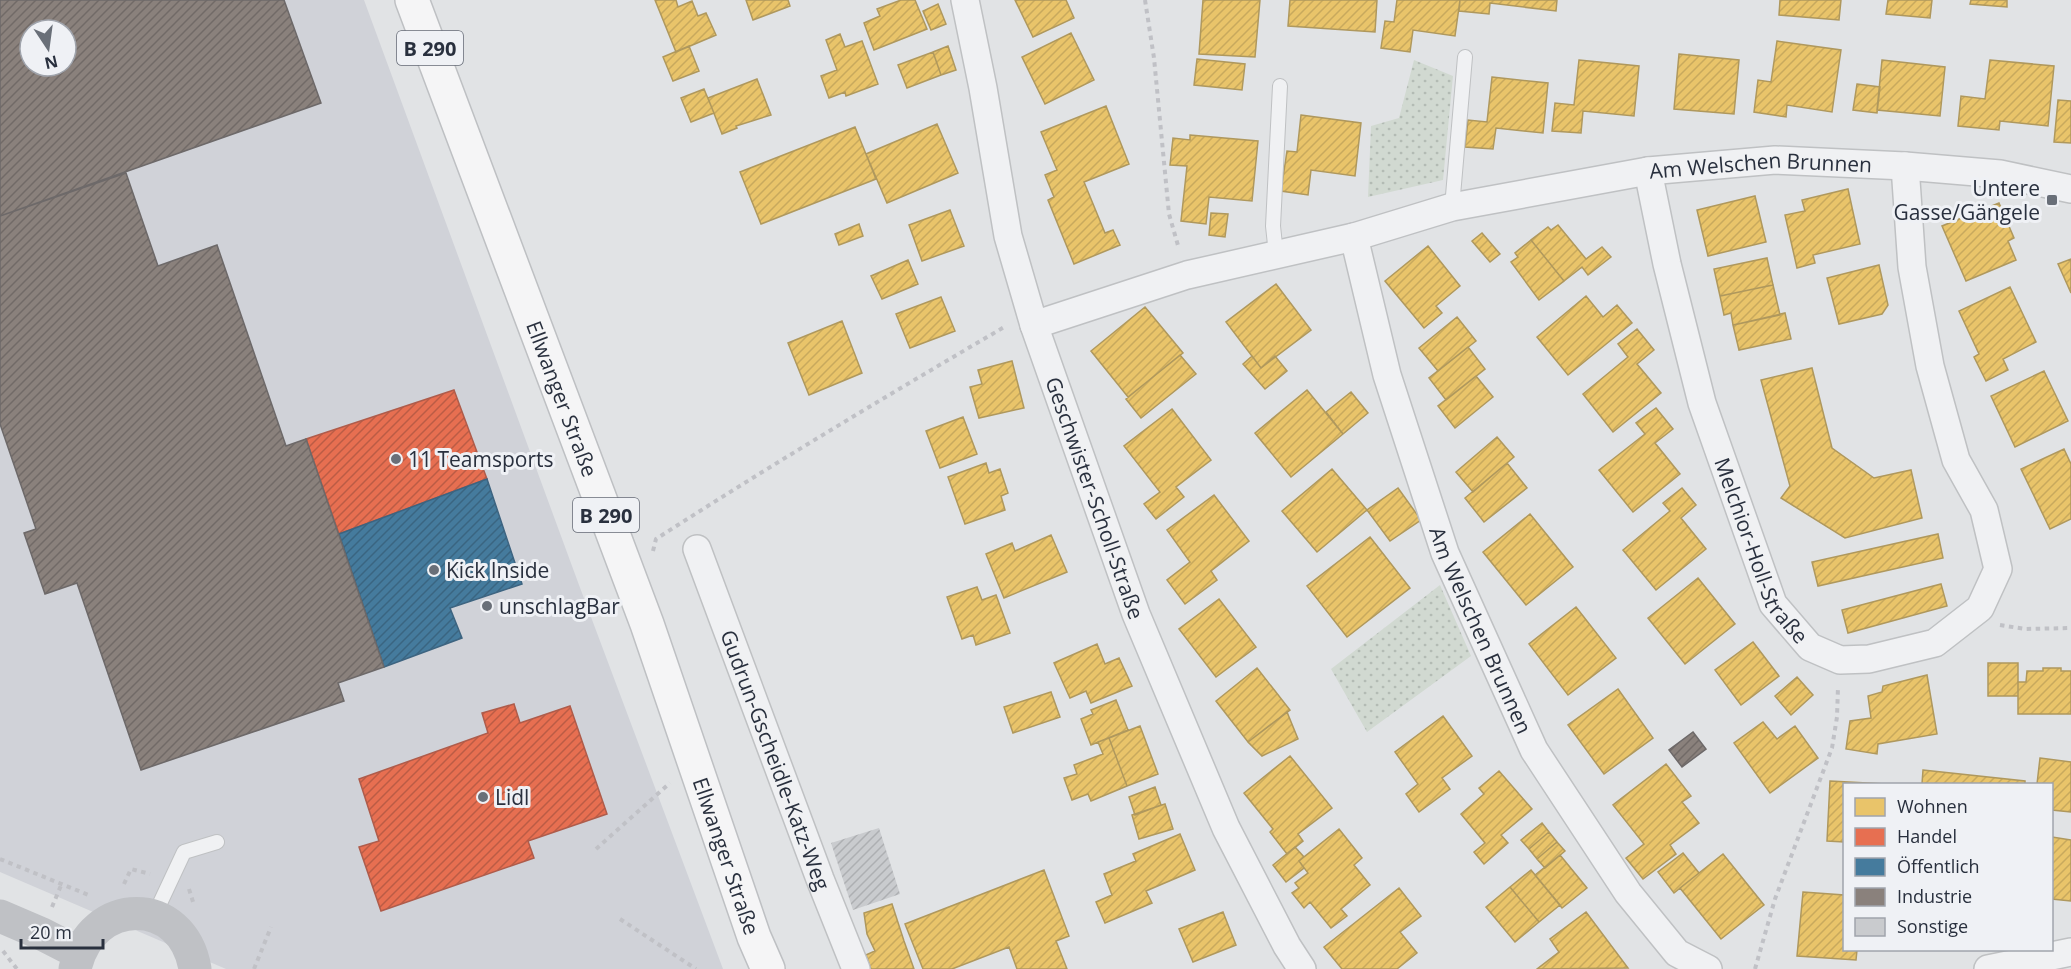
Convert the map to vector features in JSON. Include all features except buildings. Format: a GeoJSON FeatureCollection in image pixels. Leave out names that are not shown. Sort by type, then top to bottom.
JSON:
{"type":"FeatureCollection","features":[{"type":"Feature","properties":{"kind":"main road","name":"Ellwanger Straße"},"geometry":{"type":"LineString","coordinates":[[412,0],[647,624],[754,937],[768,969]]}},
{"type":"Feature","properties":{"kind":"main road"},"geometry":{"type":"LineString","coordinates":[[0,916],[77,961],[88,937],[101,924],[117,916],[135,914],[154,916],[171,925],[184,938],[193,955],[195,969]]}},
{"type":"Feature","properties":{"kind":"main road"},"geometry":{"type":"LineString","coordinates":[[750,969],[754,937]]}},
{"type":"Feature","properties":{"kind":"street","name":"Geschwister-Scholl-Straße"},"geometry":{"type":"LineString","coordinates":[[965,0],[983,88],[1008,236],[1032,319],[1136,614],[1226,828],[1287,946],[1302,969]]}},
{"type":"Feature","properties":{"kind":"street","name":"Am Welschen Brunnen"},"geometry":{"type":"LineString","coordinates":[[1032,319],[1187,275],[1354,237],[1452,207],[1648,171],[1775,160],[1905,166],[2000,174],[2071,189]]}},
{"type":"Feature","properties":{"kind":"street","name":"Melchior-Holl-Straße"},"geometry":{"type":"LineString","coordinates":[[1648,171],[1667,264],[1702,403],[1773,604],[1810,647],[1840,660],[1869,659],[1935,643],[1980,608],[1998,569],[1984,510],[1956,459],[1930,366],[1912,267],[1905,166]]}},
{"type":"Feature","properties":{"kind":"street","name":"Am Welschen Brunnen"},"geometry":{"type":"LineString","coordinates":[[1354,237],[1387,375],[1445,552],[1534,750],[1628,894],[1677,953],[1708,969]]}},
{"type":"Feature","properties":{"kind":"street","name":"Gudrun-Gscheidle-Katz-Weg"},"geometry":{"type":"LineString","coordinates":[[698,549],[820,879],[856,969]]}},
{"type":"Feature","properties":{"kind":"street"},"geometry":{"type":"LineString","coordinates":[[1988,969],[2071,952]]}},
{"type":"Feature","properties":{"kind":"lane"},"geometry":{"type":"LineString","coordinates":[[1452,207],[1465,57]]}},
{"type":"Feature","properties":{"kind":"lane"},"geometry":{"type":"LineString","coordinates":[[1276,254],[1273,226],[1280,86]]}},
{"type":"Feature","properties":{"kind":"lane"},"geometry":{"type":"LineString","coordinates":[[154,916],[184,852],[217,842]]}},
{"type":"Feature","properties":{"kind":"path"},"geometry":{"type":"LineString","coordinates":[[1145,0],[1154,58],[1168,214],[1187,275]]}},
{"type":"Feature","properties":{"kind":"path"},"geometry":{"type":"LineString","coordinates":[[651,562],[656,539],[894,391],[1032,319]]}},
{"type":"Feature","properties":{"kind":"path"},"geometry":{"type":"LineString","coordinates":[[1980,608],[1994,624],[2025,629],[2071,628]]}},
{"type":"Feature","properties":{"kind":"path"},"geometry":{"type":"LineString","coordinates":[[1755,969],[1775,899],[1832,748],[1837,717],[1840,660]]}},
{"type":"Feature","properties":{"kind":"path"},"geometry":{"type":"LineString","coordinates":[[596,849],[677,776]]}},
{"type":"Feature","properties":{"kind":"path"},"geometry":{"type":"LineString","coordinates":[[0,859],[99,900]]}},
{"type":"Feature","properties":{"kind":"path"},"geometry":{"type":"LineString","coordinates":[[119,891],[131,869],[171,880]]}},
{"type":"Feature","properties":{"kind":"path"},"geometry":{"type":"LineString","coordinates":[[620,919],[696,969]]}},
{"type":"Feature","properties":{"kind":"path"},"geometry":{"type":"LineString","coordinates":[[254,969],[271,927]]}},
{"type":"Feature","properties":{"kind":"path"},"geometry":{"type":"LineString","coordinates":[[0,947],[17,969]]}},
{"type":"Feature","properties":{"kind":"shaded area"},"geometry":{"type":"Polygon","coordinates":[[[0,0],[364,0],[723,969],[226,969],[0,872],[0,0]]]}},
{"type":"Feature","properties":{"kind":"shaded area"},"geometry":{"type":"Polygon","coordinates":[[[1414,60],[1453,76],[1443,180],[1368,197],[1371,126],[1399,118],[1414,60]]]}},
{"type":"Feature","properties":{"kind":"shaded area"},"geometry":{"type":"Polygon","coordinates":[[[1440,585],[1471,656],[1367,732],[1331,669],[1440,585]]]}},
{"type":"Feature","properties":{"kind":"place","name":"Untere Gasse/Gängele"},"geometry":{"type":"Point","coordinates":[2052,200]}},
{"type":"Feature","properties":{"kind":"place","name":"11 Teamsports"},"geometry":{"type":"Point","coordinates":[396,459]}},
{"type":"Feature","properties":{"kind":"place","name":"Kick Inside"},"geometry":{"type":"Point","coordinates":[434,570]}},
{"type":"Feature","properties":{"kind":"place","name":"unschlagBar"},"geometry":{"type":"Point","coordinates":[487,606]}},
{"type":"Feature","properties":{"kind":"place","name":"Lidl"},"geometry":{"type":"Point","coordinates":[483,797]}}]}
